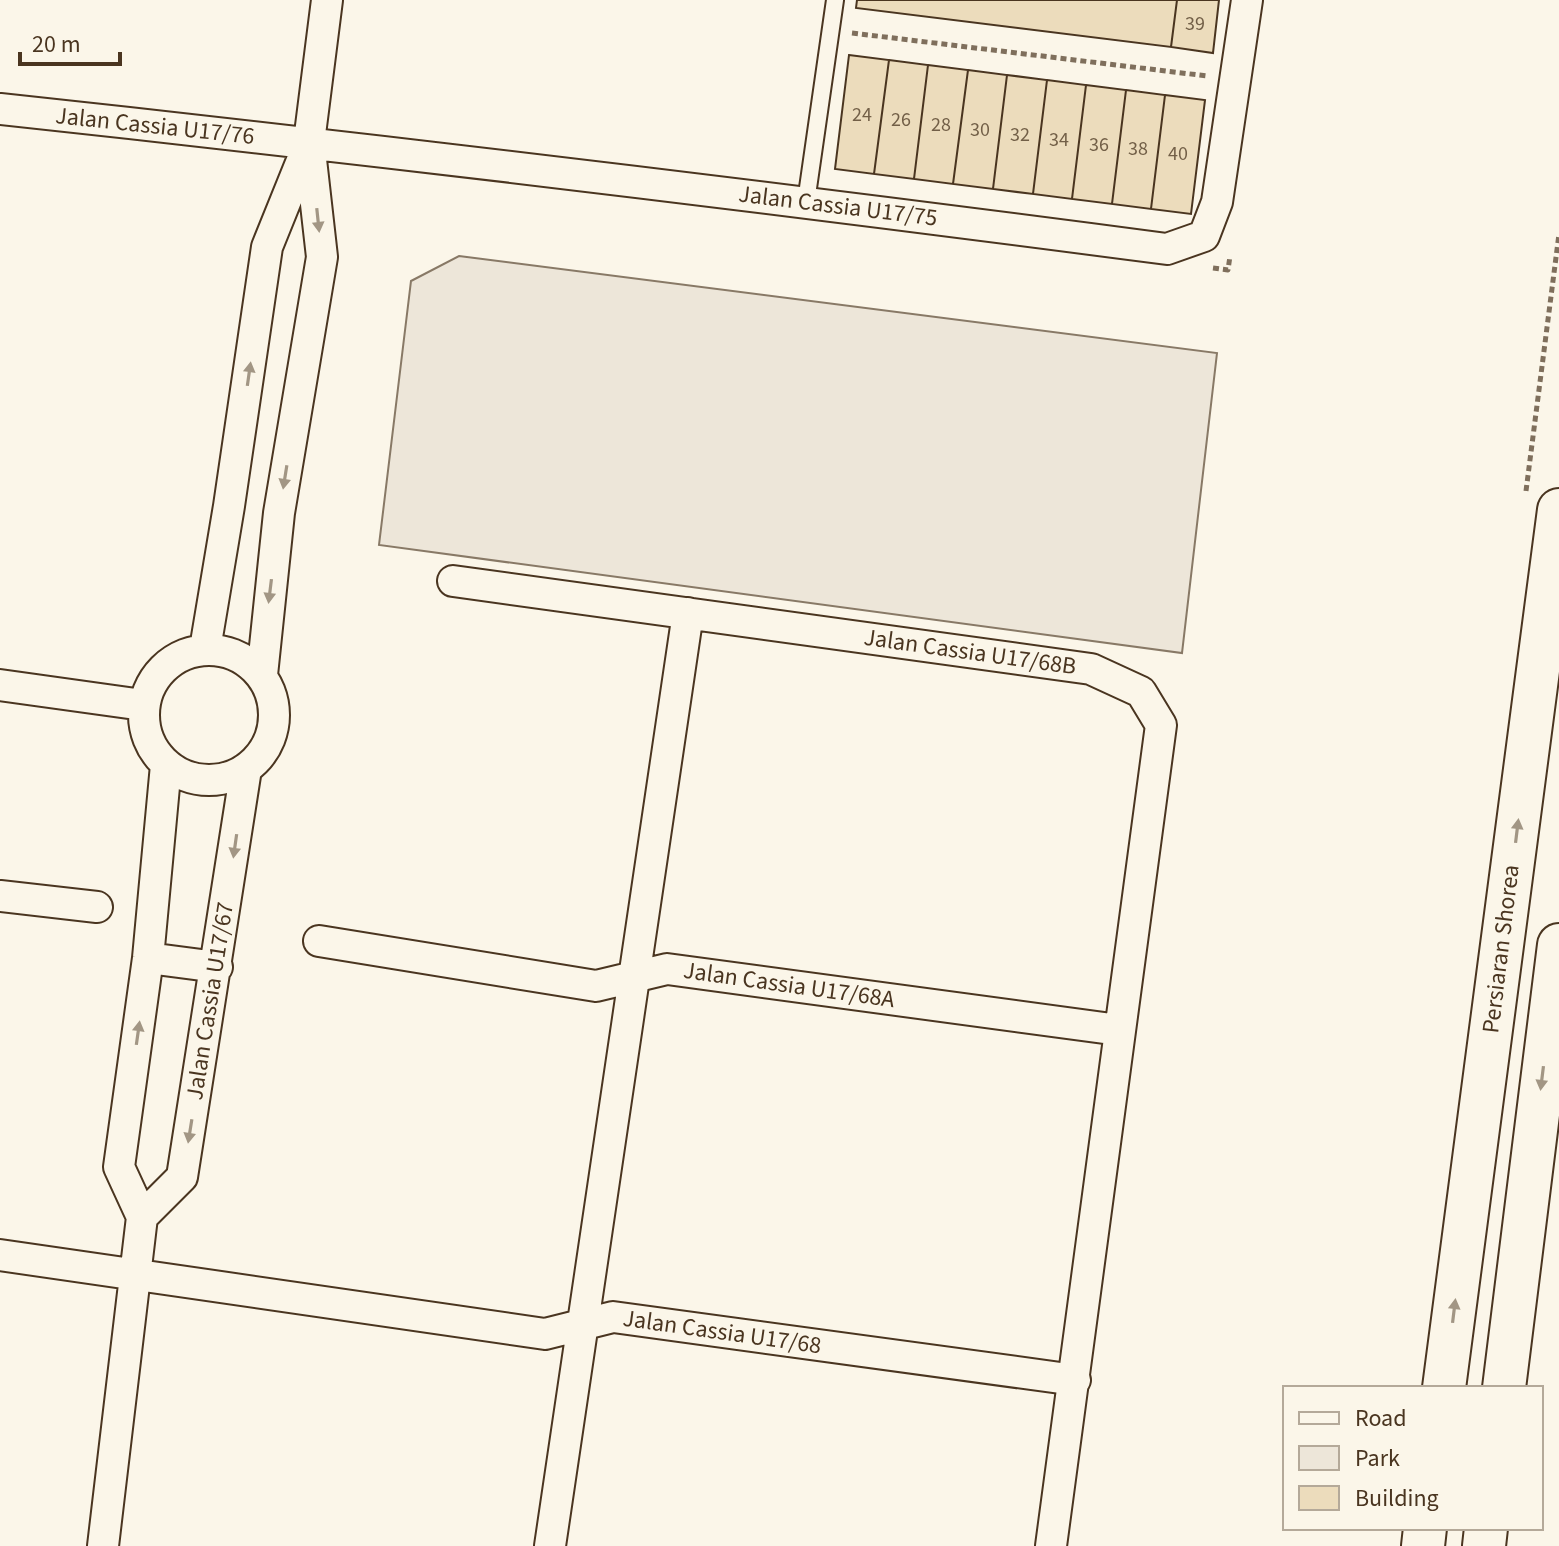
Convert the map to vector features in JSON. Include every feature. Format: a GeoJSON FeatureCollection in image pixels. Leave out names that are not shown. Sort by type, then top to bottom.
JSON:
{"type":"FeatureCollection","features":[{"type":"Feature","properties":{"kind":"main road","name":"Persiaran Shorea"},"geometry":{"type":"LineString","coordinates":[[1444,1386],[1559,510]]}},
{"type":"Feature","properties":{"kind":"main road"},"geometry":{"type":"LineString","coordinates":[[1504,1386],[1559,945]]}},
{"type":"Feature","properties":{"kind":"street"},"geometry":{"type":"LineString","coordinates":[[262,675],[279,513],[322,257],[309,142],[327,0]]}},
{"type":"Feature","properties":{"kind":"street"},"geometry":{"type":"LineString","coordinates":[[1236,79],[1247,0]]}},
{"type":"Feature","properties":{"kind":"street","name":"Jalan Cassia U17/75"},"geometry":{"type":"LineString","coordinates":[[309,142],[1167,249],[1204,236],[1217,202],[1236,79]]}},
{"type":"Feature","properties":{"kind":"street","name":"Jalan Cassia U17/76"},"geometry":{"type":"LineString","coordinates":[[0,109],[309,142]]}},
{"type":"Feature","properties":{"kind":"street"},"geometry":{"type":"LineString","coordinates":[[205,649],[267,247],[309,142]]}},
{"type":"Feature","properties":{"kind":"street","name":"Jalan Cassia U17/68B"},"geometry":{"type":"LineString","coordinates":[[453,581],[1091,669],[1141,692],[1161,725],[1051,1546]]}},
{"type":"Feature","properties":{"kind":"street"},"geometry":{"type":"LineString","coordinates":[[550,1546],[688,613]]}},
{"type":"Feature","properties":{"kind":"street"},"geometry":{"type":"LineString","coordinates":[[205,649],[227,652],[246,661],[262,675],[271,694],[275,715],[272,736],[262,755],[246,769],[227,778],[205,780],[185,776],[166,765],[152,748],[144,727],[143,705],[150,684],[164,666],[183,654],[205,649]]}},
{"type":"Feature","properties":{"kind":"street"},"geometry":{"type":"LineString","coordinates":[[0,685],[143,705]]}},
{"type":"Feature","properties":{"kind":"street"},"geometry":{"type":"LineString","coordinates":[[103,1546],[142,1217],[119,1167],[148,958],[166,765]]}},
{"type":"Feature","properties":{"kind":"street","name":"Jalan Cassia U17/67"},"geometry":{"type":"LineString","coordinates":[[142,1217],[182,1177],[246,769]]}},
{"type":"Feature","properties":{"kind":"street"},"geometry":{"type":"LineString","coordinates":[[0,896],[97,907]]}},
{"type":"Feature","properties":{"kind":"street","name":"Jalan Cassia U17/68A"},"geometry":{"type":"LineString","coordinates":[[319,941],[596,986],[667,969],[1119,1030]]}},
{"type":"Feature","properties":{"kind":"street"},"geometry":{"type":"LineString","coordinates":[[148,958],[217,967]]}},
{"type":"Feature","properties":{"kind":"street","name":"Jalan Cassia U17/68"},"geometry":{"type":"LineString","coordinates":[[0,1255],[545,1334],[613,1317],[1075,1380]]}},
{"type":"Feature","properties":{"kind":"lane"},"geometry":{"type":"LineString","coordinates":[[806,202],[835,0]]}},
{"type":"Feature","properties":{"kind":"path"},"geometry":{"type":"LineString","coordinates":[[831,30],[1236,79]]}},
{"type":"Feature","properties":{"kind":"green space"},"geometry":{"type":"Polygon","coordinates":[[[459,256],[1217,353],[1182,653],[379,545],[411,281],[459,256]]]}},
{"type":"Feature","properties":{"kind":"building"},"geometry":{"type":"Polygon","coordinates":[[[857,0],[1177,0],[1171,47],[856,8],[857,0]]]}},
{"type":"Feature","properties":{"kind":"building"},"geometry":{"type":"Polygon","coordinates":[[[1177,0],[1219,0],[1213,53],[1171,47],[1177,0]]]}},
{"type":"Feature","properties":{"kind":"building"},"geometry":{"type":"Polygon","coordinates":[[[849,55],[889,60],[874,174],[835,169],[849,55]]]}},
{"type":"Feature","properties":{"kind":"building"},"geometry":{"type":"Polygon","coordinates":[[[889,60],[928,65],[914,179],[874,174],[889,60]]]}},
{"type":"Feature","properties":{"kind":"building"},"geometry":{"type":"Polygon","coordinates":[[[928,65],[968,70],[953,184],[914,179],[928,65]]]}},
{"type":"Feature","properties":{"kind":"building"},"geometry":{"type":"Polygon","coordinates":[[[968,70],[1007,75],[993,189],[953,184],[968,70]]]}},
{"type":"Feature","properties":{"kind":"building"},"geometry":{"type":"Polygon","coordinates":[[[1007,75],[1047,80],[1033,194],[993,189],[1007,75]]]}},
{"type":"Feature","properties":{"kind":"building"},"geometry":{"type":"Polygon","coordinates":[[[1047,80],[1086,85],[1072,199],[1033,194],[1047,80]]]}},
{"type":"Feature","properties":{"kind":"building"},"geometry":{"type":"Polygon","coordinates":[[[1086,85],[1126,90],[1112,204],[1072,199],[1086,85]]]}},
{"type":"Feature","properties":{"kind":"building"},"geometry":{"type":"Polygon","coordinates":[[[1126,90],[1165,95],[1151,209],[1112,204],[1126,90]]]}},
{"type":"Feature","properties":{"kind":"building"},"geometry":{"type":"Polygon","coordinates":[[[1165,95],[1205,100],[1191,214],[1151,209],[1165,95]]]}}]}
